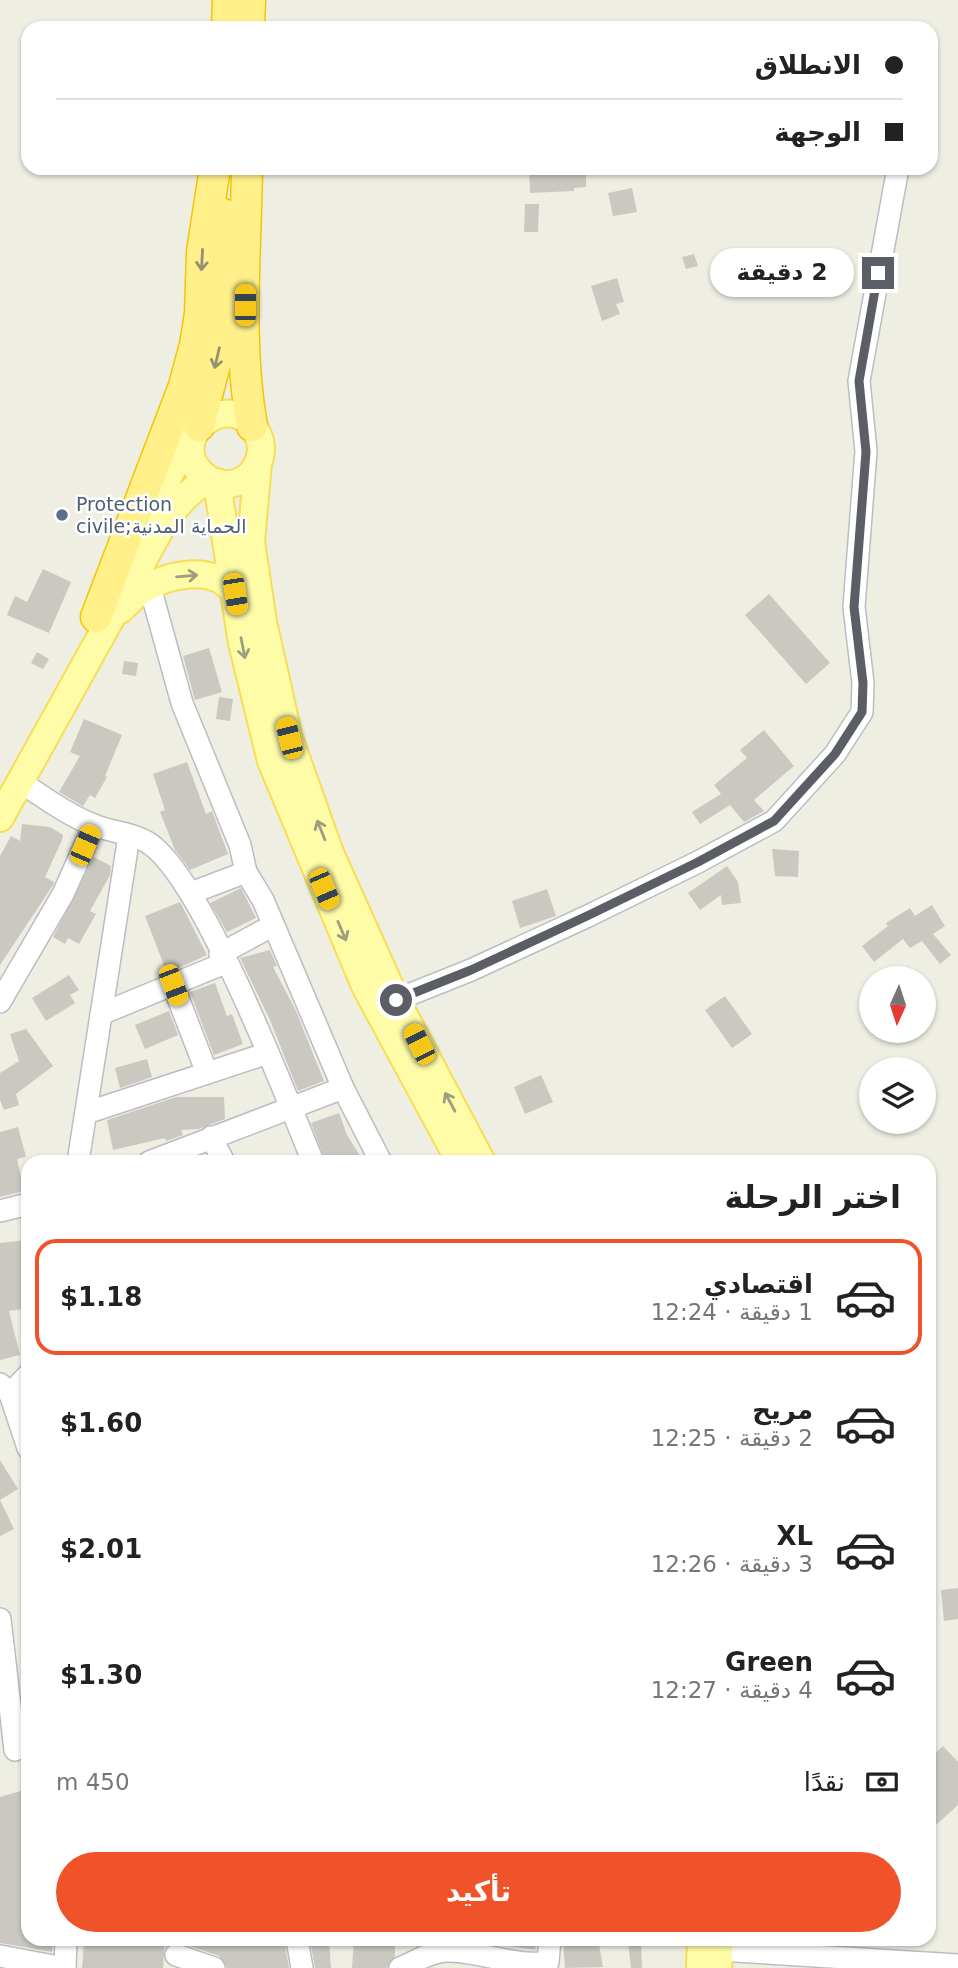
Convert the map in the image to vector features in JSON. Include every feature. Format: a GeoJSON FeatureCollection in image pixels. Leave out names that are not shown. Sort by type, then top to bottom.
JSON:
{"type":"FeatureCollection","features":[{"type":"Feature","properties":{"kind":"highway"},"geometry":{"type":"LineString","coordinates":[[227,21],[228,0]]}},
{"type":"Feature","properties":{"kind":"highway"},"geometry":{"type":"LineString","coordinates":[[249,21],[250,0]]}},
{"type":"Feature","properties":{"kind":"highway"},"geometry":{"type":"LineString","coordinates":[[102,619],[184,386],[195,345],[200,314],[202,252],[214,175]]}},
{"type":"Feature","properties":{"kind":"highway"},"geometry":{"type":"LineString","coordinates":[[195,436],[221,341],[224,175]]}},
{"type":"Feature","properties":{"kind":"highway"},"geometry":{"type":"LineString","coordinates":[[247,175],[247,399],[252,425]]}},
{"type":"Feature","properties":{"kind":"main road"},"geometry":{"type":"LineString","coordinates":[[0,818],[64,706],[174,466],[206,420],[225,414],[235,415],[252,425],[261,444],[251,542],[262,622],[289,738],[330,853],[396,1000],[478,1155]]}},
{"type":"Feature","properties":{"kind":"main road"},"geometry":{"type":"LineString","coordinates":[[195,436],[195,466],[214,482],[254,699],[271,761],[366,986],[456,1155]]}},
{"type":"Feature","properties":{"kind":"main road"},"geometry":{"type":"LineString","coordinates":[[102,619],[166,519],[194,491],[214,482],[237,483],[253,472],[258,463]]}},
{"type":"Feature","properties":{"kind":"main road"},"geometry":{"type":"LineString","coordinates":[[102,619],[141,591],[182,575],[208,575],[224,581],[235,594]]}},
{"type":"Feature","properties":{"kind":"street"},"geometry":{"type":"LineString","coordinates":[[396,1000],[471,970],[587,916],[698,862],[774,821],[835,754],[862,712],[863,683],[854,607],[866,452],[859,381],[897,175]]}},
{"type":"Feature","properties":{"kind":"street"},"geometry":{"type":"LineString","coordinates":[[150,587],[182,703],[240,845],[246,872],[263,900],[343,1088],[377,1155]]}},
{"type":"Feature","properties":{"kind":"street"},"geometry":{"type":"LineString","coordinates":[[22,783],[94,825],[146,842],[163,856],[191,893],[223,958],[268,1053],[310,1155]]}},
{"type":"Feature","properties":{"kind":"street"},"geometry":{"type":"LineString","coordinates":[[0,1002],[63,894],[94,825]]}},
{"type":"Feature","properties":{"kind":"street"},"geometry":{"type":"LineString","coordinates":[[79,1155],[129,836]]}},
{"type":"Feature","properties":{"kind":"street"},"geometry":{"type":"LineString","coordinates":[[191,893],[246,872]]}},
{"type":"Feature","properties":{"kind":"street"},"geometry":{"type":"LineString","coordinates":[[101,1014],[173,985],[223,958],[272,926]]}},
{"type":"Feature","properties":{"kind":"street"},"geometry":{"type":"LineString","coordinates":[[173,985],[207,1073]]}},
{"type":"Feature","properties":{"kind":"street"},"geometry":{"type":"LineString","coordinates":[[86,1113],[268,1053]]}},
{"type":"Feature","properties":{"kind":"street"},"geometry":{"type":"LineString","coordinates":[[166,1155],[343,1088]]}},
{"type":"Feature","properties":{"kind":"street"},"geometry":{"type":"LineString","coordinates":[[211,1137],[220,1155]]}},
{"type":"Feature","properties":{"kind":"street"},"geometry":{"type":"LineString","coordinates":[[0,1211],[21,1206]]}},
{"type":"Feature","properties":{"kind":"street"},"geometry":{"type":"LineString","coordinates":[[21,1380],[5,1389],[21,1430]]}},
{"type":"Feature","properties":{"kind":"street"},"geometry":{"type":"LineString","coordinates":[[0,1619],[12,1745]]}},
{"type":"Feature","properties":{"kind":"street"},"geometry":{"type":"LineString","coordinates":[[0,1956],[64,1968],[66,1946]]}},
{"type":"Feature","properties":{"kind":"street"},"geometry":{"type":"LineString","coordinates":[[298,1946],[302,1968]]}},
{"type":"Feature","properties":{"kind":"street"},"geometry":{"type":"LineString","coordinates":[[400,1968],[443,1946]]}},
{"type":"Feature","properties":{"kind":"street"},"geometry":{"type":"LineString","coordinates":[[449,1946],[516,1964],[542,1964],[548,1962],[550,1946]]}},
{"type":"Feature","properties":{"kind":"street"},"geometry":{"type":"LineString","coordinates":[[706,1952],[958,1965]]}},
{"type":"Feature","properties":{"kind":"street"},"geometry":{"type":"LineString","coordinates":[[176,1954],[214,1968]]}},
{"type":"Feature","properties":{"kind":"building"},"geometry":{"type":"Polygon","coordinates":[[[529,175],[586,175],[586,187],[574,188],[574,191],[530,193],[529,175]]]}},
{"type":"Feature","properties":{"kind":"building"},"geometry":{"type":"Polygon","coordinates":[[[632,188],[637,212],[613,216],[608,193],[632,188]]]}},
{"type":"Feature","properties":{"kind":"building"},"geometry":{"type":"Polygon","coordinates":[[[525,204],[539,204],[538,232],[524,232],[525,204]]]}},
{"type":"Feature","properties":{"kind":"building"},"geometry":{"type":"Polygon","coordinates":[[[694,254],[698,266],[686,269],[682,257],[694,254]]]}},
{"type":"Feature","properties":{"kind":"building"},"geometry":{"type":"Polygon","coordinates":[[[617,278],[624,302],[616,304],[620,314],[602,321],[591,286],[617,278]]]}},
{"type":"Feature","properties":{"kind":"building"},"geometry":{"type":"Polygon","coordinates":[[[43,569],[71,582],[49,633],[7,615],[15,596],[27,602],[43,569]]]}},
{"type":"Feature","properties":{"kind":"building"},"geometry":{"type":"Polygon","coordinates":[[[769,594],[830,663],[806,684],[745,615],[769,594]]]}},
{"type":"Feature","properties":{"kind":"building"},"geometry":{"type":"Polygon","coordinates":[[[209,648],[222,692],[195,700],[183,656],[209,648]]]}},
{"type":"Feature","properties":{"kind":"building"},"geometry":{"type":"Polygon","coordinates":[[[37,652],[49,659],[43,669],[31,663],[37,652]]]}},
{"type":"Feature","properties":{"kind":"building"},"geometry":{"type":"Polygon","coordinates":[[[124,661],[138,663],[136,676],[122,674],[124,661]]]}},
{"type":"Feature","properties":{"kind":"building"},"geometry":{"type":"Polygon","coordinates":[[[219,697],[233,699],[230,721],[216,719],[219,697]]]}},
{"type":"Feature","properties":{"kind":"building"},"geometry":{"type":"Polygon","coordinates":[[[84,719],[122,735],[105,776],[107,777],[95,798],[90,795],[83,806],[59,792],[80,756],[70,752],[84,719]]]}},
{"type":"Feature","properties":{"kind":"building"},"geometry":{"type":"Polygon","coordinates":[[[764,730],[794,766],[754,800],[764,811],[744,822],[730,805],[700,824],[692,812],[721,794],[714,785],[747,758],[740,750],[764,730]]]}},
{"type":"Feature","properties":{"kind":"building"},"geometry":{"type":"Polygon","coordinates":[[[187,762],[206,814],[212,811],[228,854],[190,870],[175,850],[160,812],[165,810],[153,774],[187,762]]]}},
{"type":"Feature","properties":{"kind":"building"},"geometry":{"type":"Polygon","coordinates":[[[22,824],[50,827],[63,835],[45,877],[54,882],[53,885],[0,965],[0,856],[11,836],[20,841],[22,824]]]}},
{"type":"Feature","properties":{"kind":"building"},"geometry":{"type":"Polygon","coordinates":[[[772,849],[799,851],[798,877],[775,876],[772,849]]]}},
{"type":"Feature","properties":{"kind":"building"},"geometry":{"type":"Polygon","coordinates":[[[94,857],[111,866],[110,875],[90,911],[96,914],[79,944],[68,938],[65,944],[53,937],[94,857]]]}},
{"type":"Feature","properties":{"kind":"building"},"geometry":{"type":"Polygon","coordinates":[[[727,866],[738,882],[741,903],[722,905],[721,895],[700,910],[688,893],[727,866]]]}},
{"type":"Feature","properties":{"kind":"building"},"geometry":{"type":"Polygon","coordinates":[[[241,888],[256,918],[227,932],[210,903],[241,888]]]}},
{"type":"Feature","properties":{"kind":"building"},"geometry":{"type":"Polygon","coordinates":[[[547,889],[556,916],[520,928],[512,901],[547,889]]]}},
{"type":"Feature","properties":{"kind":"building"},"geometry":{"type":"Polygon","coordinates":[[[180,902],[207,955],[167,973],[145,916],[180,902]]]}},
{"type":"Feature","properties":{"kind":"building"},"geometry":{"type":"Polygon","coordinates":[[[932,905],[945,926],[933,934],[951,955],[940,964],[922,941],[910,948],[903,939],[874,962],[862,946],[888,926],[886,923],[910,908],[915,916],[932,905]]]}},
{"type":"Feature","properties":{"kind":"building"},"geometry":{"type":"Polygon","coordinates":[[[270,950],[277,966],[273,967],[296,1011],[324,1081],[298,1091],[270,1020],[240,958],[270,950]]]}},
{"type":"Feature","properties":{"kind":"building"},"geometry":{"type":"Polygon","coordinates":[[[69,975],[79,990],[70,995],[75,1003],[46,1021],[32,998],[69,975]]]}},
{"type":"Feature","properties":{"kind":"building"},"geometry":{"type":"Polygon","coordinates":[[[215,983],[227,1016],[232,1014],[243,1044],[214,1055],[190,992],[215,983]]]}},
{"type":"Feature","properties":{"kind":"building"},"geometry":{"type":"Polygon","coordinates":[[[725,996],[752,1034],[732,1048],[705,1010],[725,996]]]}},
{"type":"Feature","properties":{"kind":"building"},"geometry":{"type":"Polygon","coordinates":[[[169,1011],[178,1035],[145,1049],[135,1025],[169,1011]]]}},
{"type":"Feature","properties":{"kind":"building"},"geometry":{"type":"Polygon","coordinates":[[[26,1029],[53,1066],[16,1094],[19,1105],[4,1110],[0,1100],[0,1073],[19,1061],[10,1034],[26,1029]]]}},
{"type":"Feature","properties":{"kind":"building"},"geometry":{"type":"Polygon","coordinates":[[[147,1059],[152,1077],[120,1088],[115,1068],[147,1059]]]}},
{"type":"Feature","properties":{"kind":"building"},"geometry":{"type":"Polygon","coordinates":[[[541,1075],[553,1102],[525,1114],[514,1087],[541,1075]]]}},
{"type":"Feature","properties":{"kind":"building"},"geometry":{"type":"Polygon","coordinates":[[[176,1097],[224,1097],[225,1119],[199,1129],[181,1130],[183,1135],[166,1141],[165,1138],[113,1150],[107,1120],[176,1097]]]}},
{"type":"Feature","properties":{"kind":"building"},"geometry":{"type":"Polygon","coordinates":[[[339,1113],[347,1135],[360,1155],[323,1155],[311,1123],[339,1113]]]}},
{"type":"Feature","properties":{"kind":"building"},"geometry":{"type":"Polygon","coordinates":[[[18,1127],[25,1155],[17,1159],[21,1192],[0,1197],[0,1132],[18,1127]]]}},
{"type":"Feature","properties":{"kind":"building"},"geometry":{"type":"Polygon","coordinates":[[[21,1241],[21,1309],[9,1311],[20,1355],[0,1360],[0,1243],[21,1241]]]}},
{"type":"Feature","properties":{"kind":"building"},"geometry":{"type":"Polygon","coordinates":[[[0,1460],[18,1489],[0,1500],[0,1460]]]}},
{"type":"Feature","properties":{"kind":"building"},"geometry":{"type":"Polygon","coordinates":[[[0,1500],[14,1529],[0,1536],[0,1500]]]}},
{"type":"Feature","properties":{"kind":"building"},"geometry":{"type":"Polygon","coordinates":[[[958,1588],[958,1619],[944,1621],[941,1590],[958,1588]]]}},
{"type":"Feature","properties":{"kind":"building"},"geometry":{"type":"Polygon","coordinates":[[[943,1746],[958,1762],[958,1805],[937,1824],[936,1823],[936,1752],[943,1746]]]}},
{"type":"Feature","properties":{"kind":"building"},"geometry":{"type":"Polygon","coordinates":[[[21,1791],[21,1946],[52,1946],[52,1952],[0,1943],[0,1797],[21,1791]]]}},
{"type":"Feature","properties":{"kind":"building"},"geometry":{"type":"Polygon","coordinates":[[[84,1946],[165,1946],[163,1968],[82,1968],[84,1946]]]}},
{"type":"Feature","properties":{"kind":"building"},"geometry":{"type":"Polygon","coordinates":[[[190,1946],[285,1946],[289,1968],[227,1968],[219,1956],[190,1946]]]}},
{"type":"Feature","properties":{"kind":"building"},"geometry":{"type":"Polygon","coordinates":[[[311,1946],[329,1946],[331,1968],[315,1968],[311,1946]]]}},
{"type":"Feature","properties":{"kind":"building"},"geometry":{"type":"Polygon","coordinates":[[[354,1946],[395,1946],[395,1956],[387,1968],[352,1968],[354,1946]]]}},
{"type":"Feature","properties":{"kind":"building"},"geometry":{"type":"Polygon","coordinates":[[[510,1946],[536,1946],[535,1950],[510,1946]]]}},
{"type":"Feature","properties":{"kind":"building"},"geometry":{"type":"Polygon","coordinates":[[[563,1946],[599,1946],[603,1967],[565,1968],[563,1946]]]}},
{"type":"Feature","properties":{"kind":"building"},"geometry":{"type":"Polygon","coordinates":[[[628,1946],[641,1946],[642,1968],[631,1968],[628,1946]]]}},
{"type":"Feature","properties":{"kind":"place","name":"Protection civile;الحماية المدنية"},"geometry":{"type":"Point","coordinates":[62,515]}},
{"type":"Feature","properties":{"kind":"route"},"geometry":{"type":"LineString","coordinates":[[396,1000],[471,970],[587,916],[698,862],[774,821],[835,754],[862,712],[863,683],[854,607],[866,452],[859,381],[878,273]]}}]}
